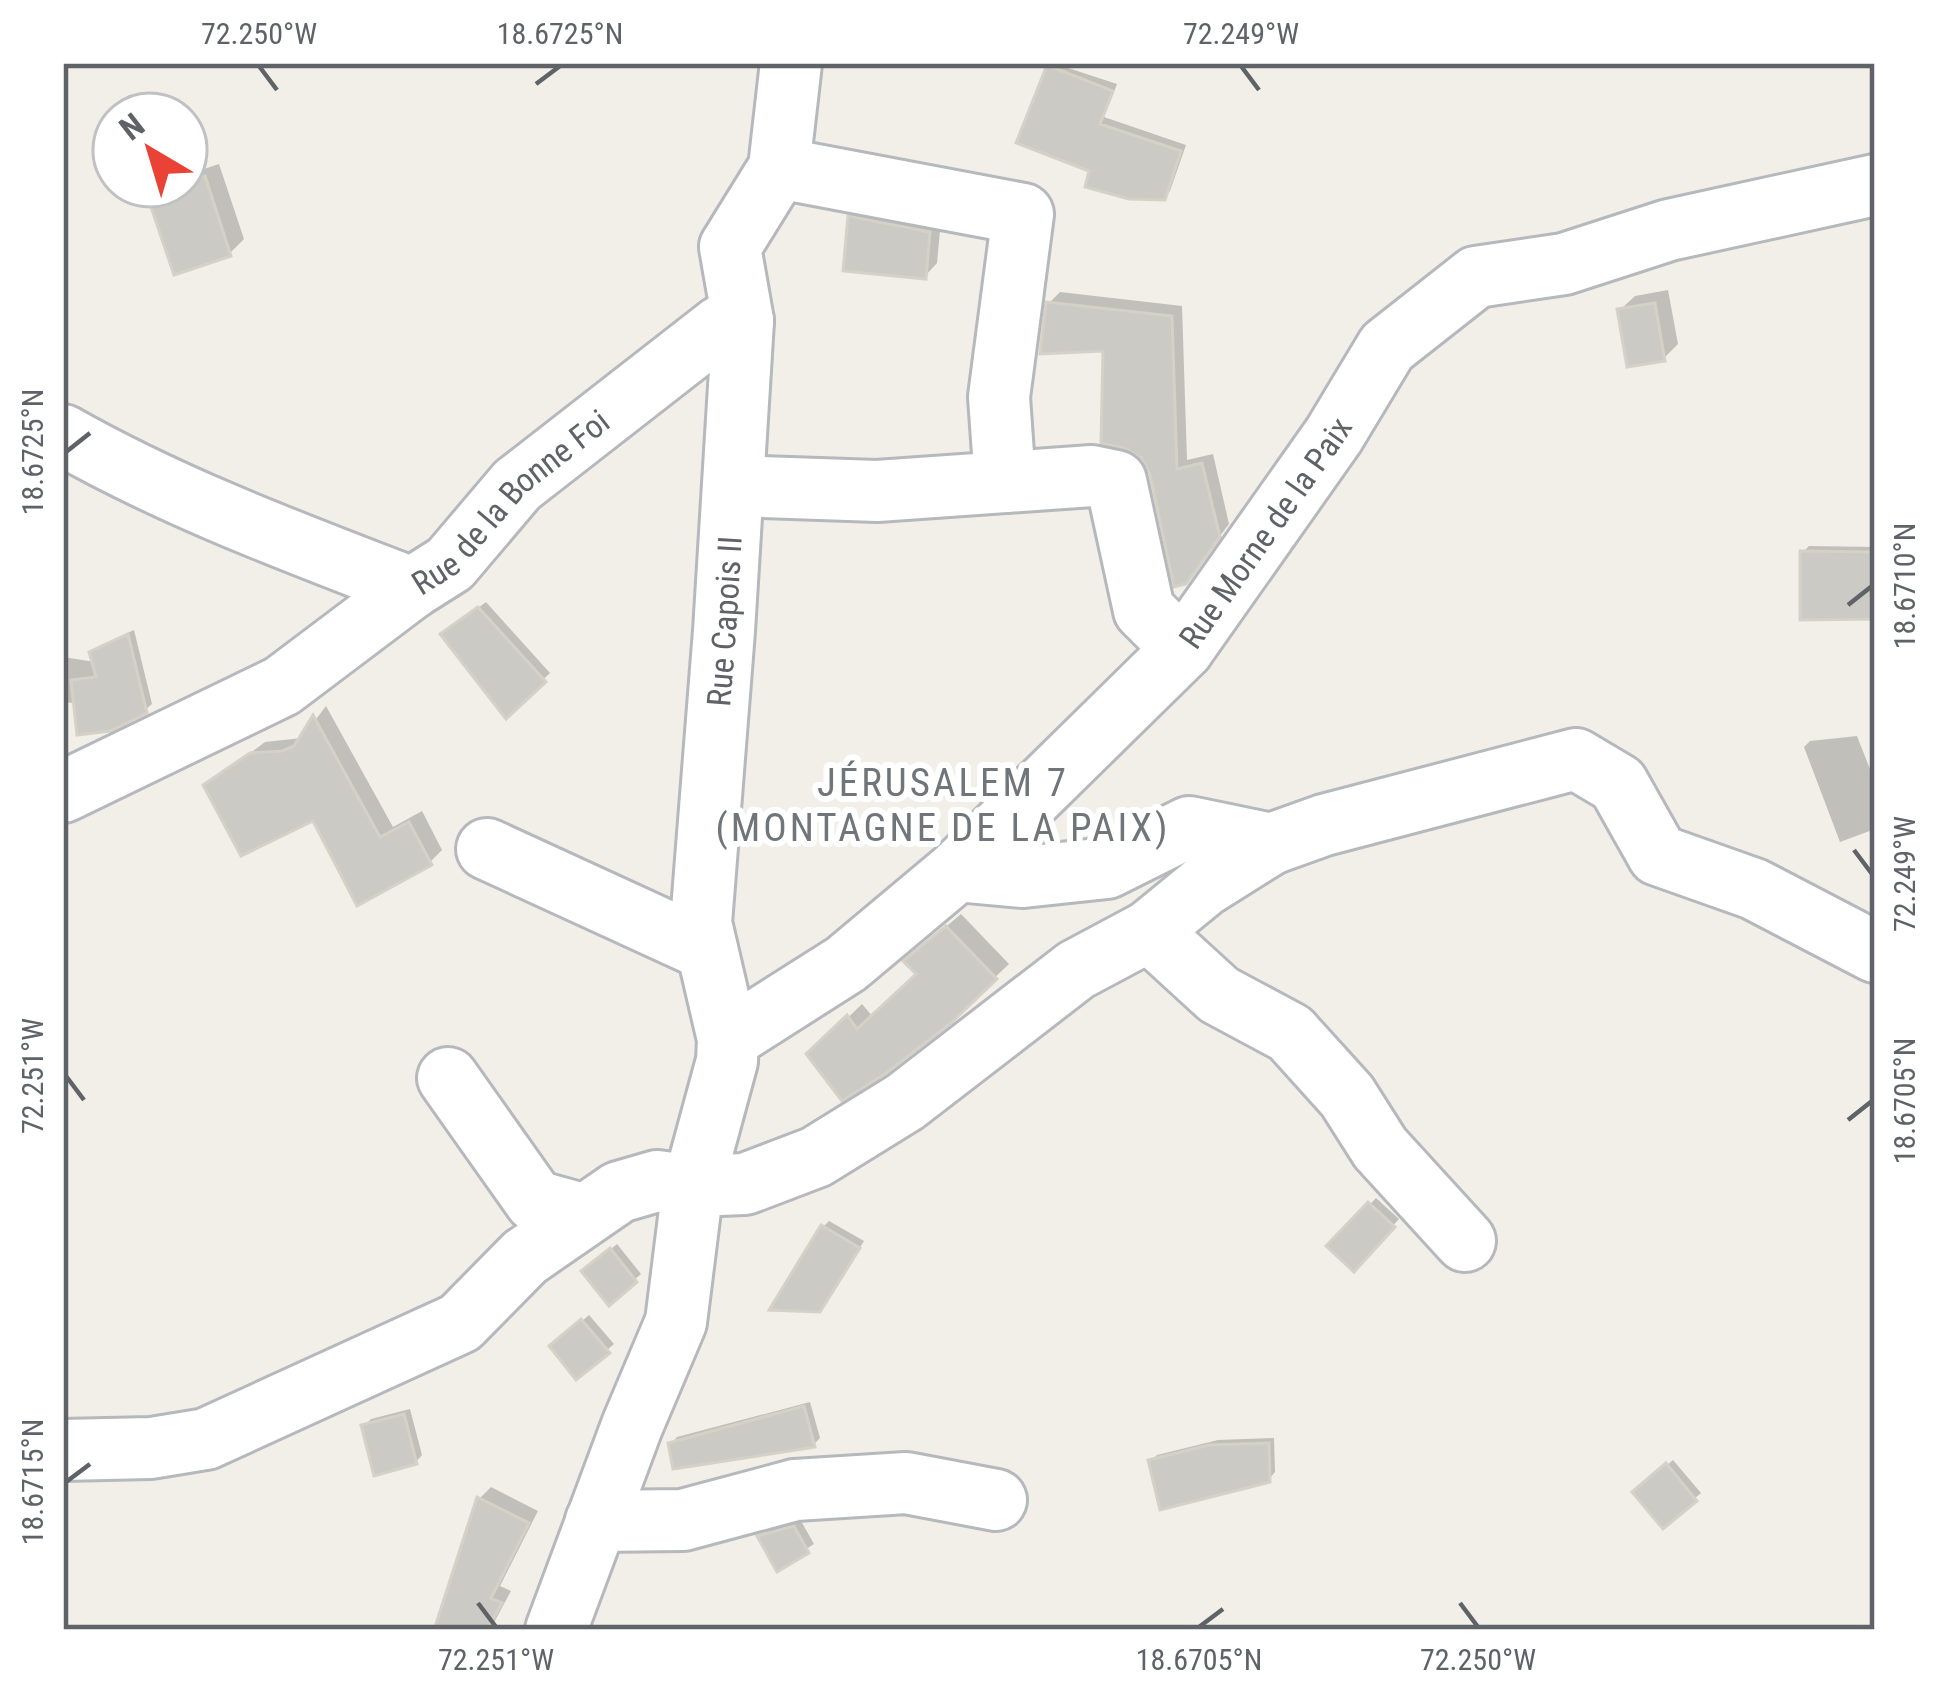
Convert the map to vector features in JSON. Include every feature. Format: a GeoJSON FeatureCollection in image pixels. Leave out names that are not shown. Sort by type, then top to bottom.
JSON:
{"type":"FeatureCollection","features":[{"type":"Feature","properties":{"kind":"street","name":"Rue Capois II"},"geometry":{"type":"LineString","coordinates":[[556,1630],[676,1322],[694,1186],[727,1061],[728,1040],[701,923],[742,321],[730,247],[779,168],[790,63]]}},
{"type":"Feature","properties":{"kind":"street"},"geometry":{"type":"LineString","coordinates":[[779,168],[1023,214],[999,397],[1005,482]]}},
{"type":"Feature","properties":{"kind":"street","name":"Rue Morne de la Paix"},"geometry":{"type":"LineString","coordinates":[[728,1040],[846,964],[958,871],[1183,649],[1334,435],[1387,347],[1476,277],[1564,264],[1669,230],[1875,185]]}},
{"type":"Feature","properties":{"kind":"street","name":"Rue de la Bonne Foi"},"geometry":{"type":"LineString","coordinates":[[63,435],[170,491],[412,588],[450,564],[517,485],[721,326],[742,321]]}},
{"type":"Feature","properties":{"kind":"street"},"geometry":{"type":"LineString","coordinates":[[733,486],[877,491],[1091,476],[1116,481],[1144,610],[1183,649]]}},
{"type":"Feature","properties":{"kind":"street"},"geometry":{"type":"LineString","coordinates":[[63,792],[282,686],[412,588]]}},
{"type":"Feature","properties":{"kind":"street"},"geometry":{"type":"LineString","coordinates":[[63,1450],[151,1448],[206,1439],[460,1323],[526,1257],[619,1192],[657,1181],[694,1186],[746,1184],[816,1157],[905,1102],[1076,970],[1149,931],[1204,886],[1271,844],[1324,825],[1576,759],[1618,784],[1658,855],[1754,889],[1875,952]]}},
{"type":"Feature","properties":{"kind":"street"},"geometry":{"type":"LineString","coordinates":[[958,871],[1023,877],[1107,868],[1189,826],[1271,844]]}},
{"type":"Feature","properties":{"kind":"street"},"geometry":{"type":"LineString","coordinates":[[487,849],[707,950]]}},
{"type":"Feature","properties":{"kind":"street"},"geometry":{"type":"LineString","coordinates":[[1149,931],[1220,995],[1290,1034],[1347,1096],[1380,1148],[1465,1241]]}},
{"type":"Feature","properties":{"kind":"street"},"geometry":{"type":"LineString","coordinates":[[448,1078],[535,1201],[582,1214]]}},
{"type":"Feature","properties":{"kind":"street"},"geometry":{"type":"LineString","coordinates":[[596,1521],[682,1520],[795,1490],[906,1483],[996,1500]]}},
{"type":"Feature","properties":{"kind":"building"},"geometry":{"type":"Polygon","coordinates":[[[1047,65],[1113,91],[1100,124],[1181,151],[1165,200],[1129,199],[1085,187],[1089,171],[1016,143],[1047,65]]]}},
{"type":"Feature","properties":{"kind":"building"},"geometry":{"type":"Polygon","coordinates":[[[210,191],[231,256],[174,275],[152,210],[210,210],[210,191]]]}},
{"type":"Feature","properties":{"kind":"building"},"geometry":{"type":"Polygon","coordinates":[[[848,216],[930,232],[926,279],[843,271],[848,216]]]}},
{"type":"Feature","properties":{"kind":"building"},"geometry":{"type":"Polygon","coordinates":[[[1046,302],[1172,316],[1177,469],[1202,463],[1220,537],[1186,584],[1174,587],[1150,474],[1141,458],[1101,443],[1103,351],[1040,354],[1046,302]]]}},
{"type":"Feature","properties":{"kind":"building"},"geometry":{"type":"Polygon","coordinates":[[[1655,303],[1665,361],[1627,367],[1617,309],[1655,303]]]}},
{"type":"Feature","properties":{"kind":"building"},"geometry":{"type":"Polygon","coordinates":[[[1800,551],[1875,552],[1875,619],[1800,620],[1800,551]]]}},
{"type":"Feature","properties":{"kind":"building"},"geometry":{"type":"Polygon","coordinates":[[[478,607],[546,682],[506,719],[440,634],[478,607]]]}},
{"type":"Feature","properties":{"kind":"building"},"geometry":{"type":"Polygon","coordinates":[[[128,634],[147,713],[110,731],[77,735],[71,680],[96,677],[89,652],[128,634]]]}},
{"type":"Feature","properties":{"kind":"building"},"geometry":{"type":"Polygon","coordinates":[[[313,715],[380,837],[409,822],[432,865],[357,906],[313,821],[241,856],[203,785],[250,753],[294,746],[313,715]]]}},
{"type":"Feature","properties":{"kind":"building"},"geometry":{"type":"Polygon","coordinates":[[[946,926],[997,979],[952,1022],[842,1101],[806,1054],[847,1015],[857,1029],[916,974],[903,961],[946,926]]]}},
{"type":"Feature","properties":{"kind":"building"},"geometry":{"type":"Polygon","coordinates":[[[1368,1202],[1395,1227],[1354,1272],[1326,1246],[1368,1202]]]}},
{"type":"Feature","properties":{"kind":"building"},"geometry":{"type":"Polygon","coordinates":[[[821,1225],[860,1248],[820,1312],[769,1310],[821,1225]]]}},
{"type":"Feature","properties":{"kind":"building"},"geometry":{"type":"Polygon","coordinates":[[[610,1248],[637,1282],[609,1306],[581,1271],[610,1248]]]}},
{"type":"Feature","properties":{"kind":"building"},"geometry":{"type":"Polygon","coordinates":[[[581,1319],[610,1353],[576,1380],[549,1346],[581,1319]]]}},
{"type":"Feature","properties":{"kind":"building"},"geometry":{"type":"Polygon","coordinates":[[[804,1406],[815,1447],[673,1469],[668,1443],[804,1406]]]}},
{"type":"Feature","properties":{"kind":"building"},"geometry":{"type":"Polygon","coordinates":[[[404,1414],[417,1464],[374,1476],[361,1425],[404,1414]]]}},
{"type":"Feature","properties":{"kind":"building"},"geometry":{"type":"Polygon","coordinates":[[[1269,1443],[1270,1482],[1160,1510],[1148,1460],[1209,1445],[1269,1443]]]}},
{"type":"Feature","properties":{"kind":"building"},"geometry":{"type":"Polygon","coordinates":[[[1666,1463],[1697,1501],[1663,1529],[1632,1492],[1666,1463]]]}},
{"type":"Feature","properties":{"kind":"building"},"geometry":{"type":"Polygon","coordinates":[[[477,1497],[529,1523],[491,1598],[502,1603],[487,1630],[434,1630],[477,1497]]]}},
{"type":"Feature","properties":{"kind":"building"},"geometry":{"type":"Polygon","coordinates":[[[794,1526],[809,1553],[777,1572],[757,1536],[794,1526]]]}},
{"type":"Feature","properties":{"kind":"district","name":"JÉRUSALEM 7 (MONTAGNE DE LA PAIX)"},"geometry":{"type":"Point","coordinates":[943,806]}}]}
